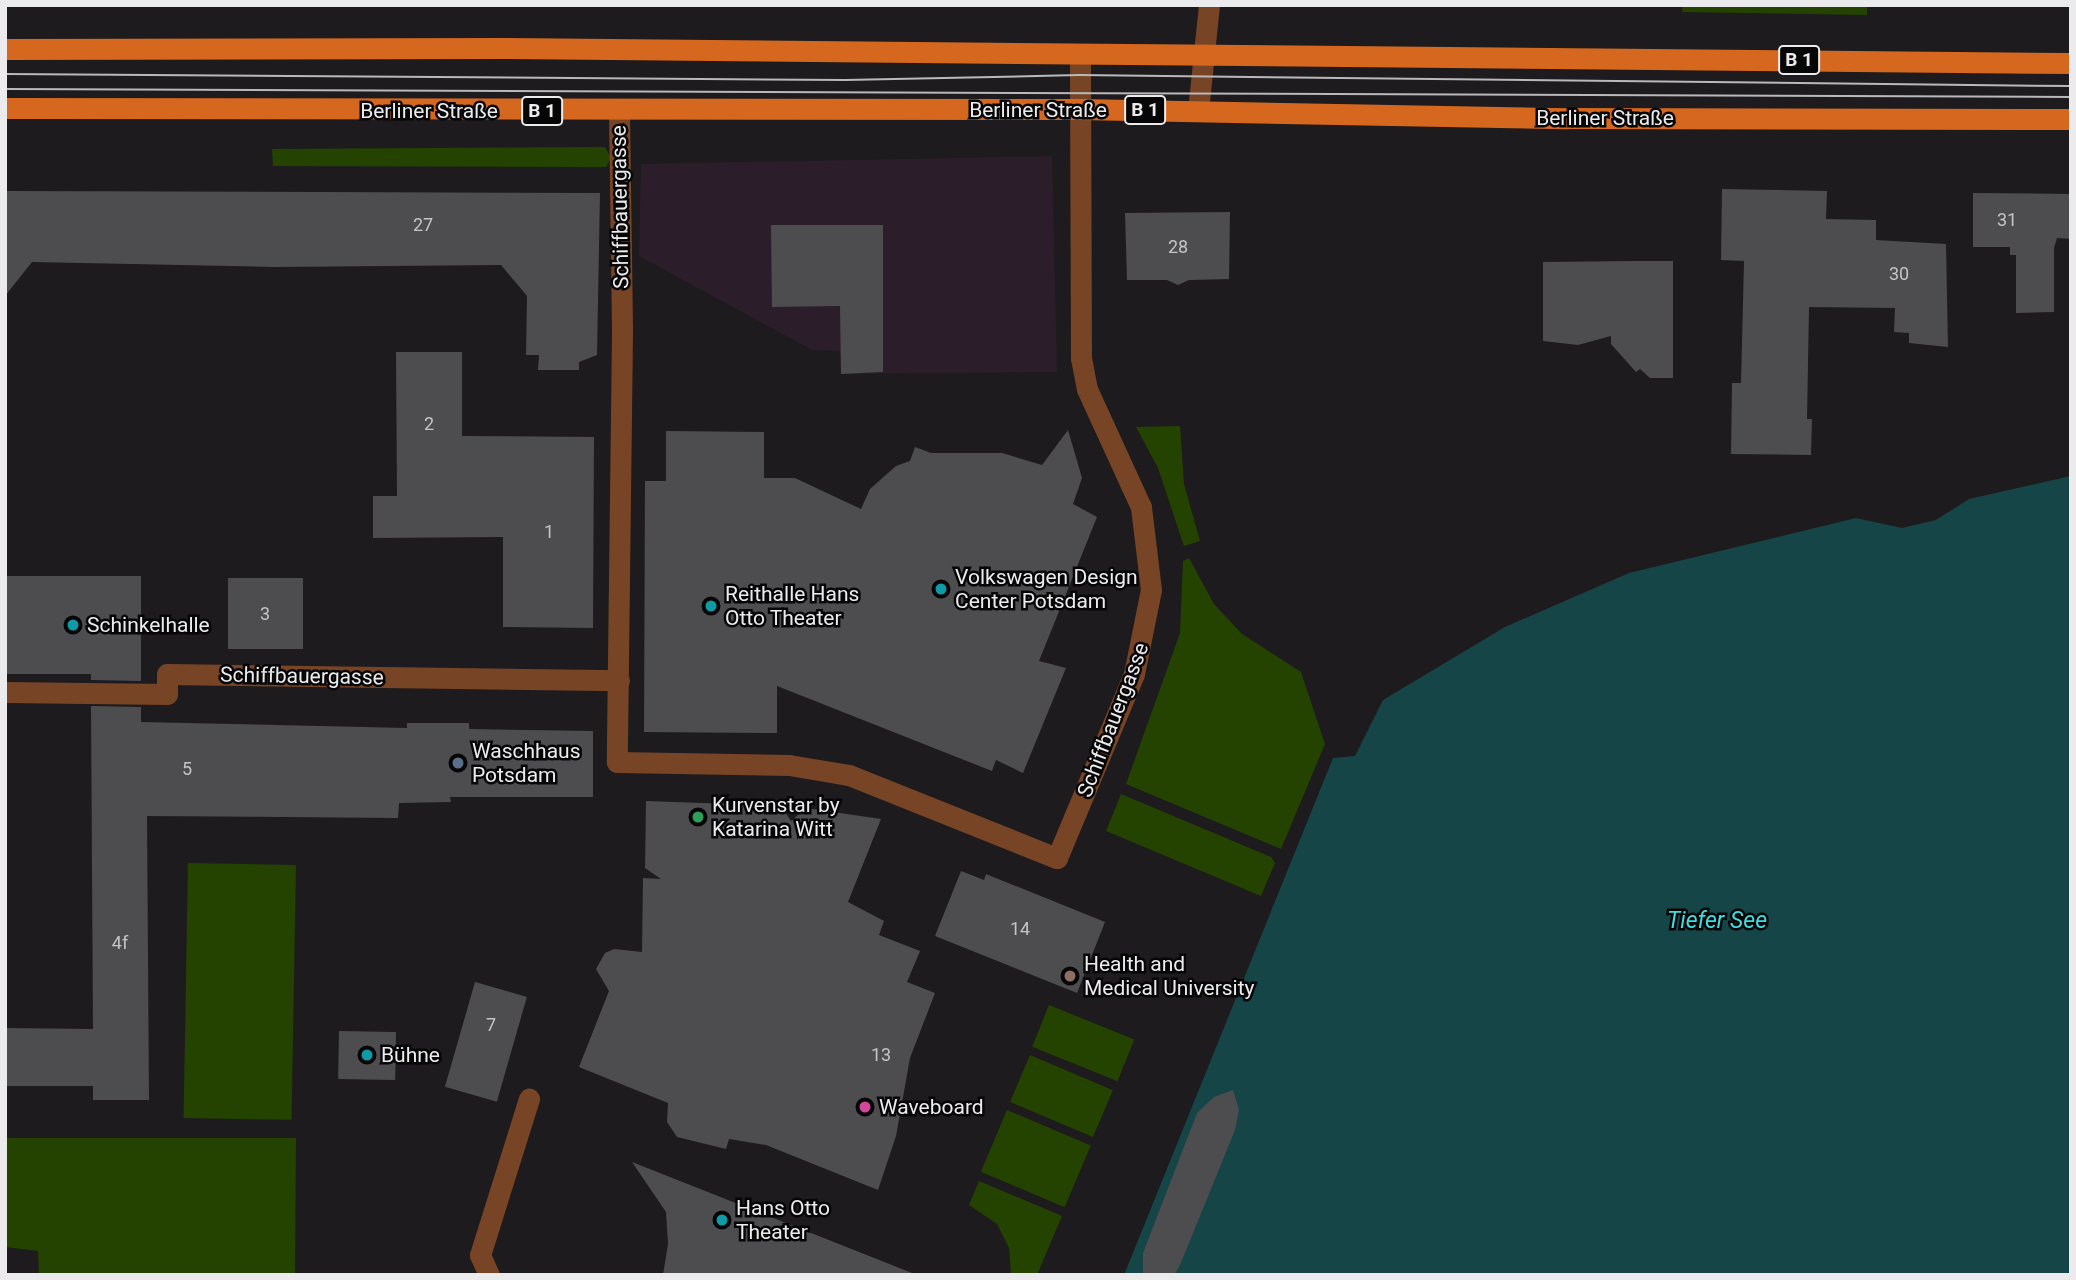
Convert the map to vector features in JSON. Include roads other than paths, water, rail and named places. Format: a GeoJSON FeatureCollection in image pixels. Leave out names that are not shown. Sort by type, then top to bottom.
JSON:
{"type":"FeatureCollection","features":[{"type":"Feature","properties":{"kind":"main road","name":"B 1"},"geometry":{"type":"LineString","coordinates":[[5,49],[470,48],[2071,63]]}},
{"type":"Feature","properties":{"kind":"main road","name":"Berliner Straße"},"geometry":{"type":"LineString","coordinates":[[5,108],[619,111],[1079,109],[1574,118],[2071,119]]}},
{"type":"Feature","properties":{"kind":"street"},"geometry":{"type":"LineString","coordinates":[[1198,111],[1209,5]]}},
{"type":"Feature","properties":{"kind":"street","name":"Schiffbauergasse"},"geometry":{"type":"LineString","coordinates":[[619,111],[617,762],[789,765],[849,775],[1057,858],[1134,674],[1152,590],[1141,507],[1087,389],[1081,358],[1080,54]]}},
{"type":"Feature","properties":{"kind":"street","name":"Schiffbauergasse"},"geometry":{"type":"LineString","coordinates":[[5,692],[167,694],[167,674],[619,680]]}},
{"type":"Feature","properties":{"kind":"street"},"geometry":{"type":"LineString","coordinates":[[489,1275],[480,1255],[529,1099]]}},
{"type":"Feature","properties":{"kind":"water","name":"Tiefer See"},"geometry":{"type":"Polygon","coordinates":[[[2071,476],[2071,1275],[1124,1275],[1333,758],[1355,756],[1383,700],[1505,627],[1629,573],[1856,518],[1902,528],[1936,520],[1969,499],[2071,476]]]}},
{"type":"Feature","properties":{"kind":"tram line"},"geometry":{"type":"LineString","coordinates":[[5,74],[845,80],[1079,75],[2071,86]]}},
{"type":"Feature","properties":{"kind":"tram line"},"geometry":{"type":"LineString","coordinates":[[5,89],[2071,97]]}},
{"type":"Feature","properties":{"kind":"place","name":"Volkswagen Design Center Potsdam"},"geometry":{"type":"Point","coordinates":[941,589]}},
{"type":"Feature","properties":{"kind":"place","name":"Reithalle Hans Otto Theater"},"geometry":{"type":"Point","coordinates":[711,606]}},
{"type":"Feature","properties":{"kind":"place","name":"Schinkelhalle"},"geometry":{"type":"Point","coordinates":[73,625]}},
{"type":"Feature","properties":{"kind":"place","name":"Waschhaus Potsdam"},"geometry":{"type":"Point","coordinates":[458,763]}},
{"type":"Feature","properties":{"kind":"place","name":"Kurvenstar by Katarina Witt"},"geometry":{"type":"Point","coordinates":[698,817]}},
{"type":"Feature","properties":{"kind":"place","name":"Health and Medical University"},"geometry":{"type":"Point","coordinates":[1070,976]}},
{"type":"Feature","properties":{"kind":"place","name":"Bühne"},"geometry":{"type":"Point","coordinates":[367,1055]}},
{"type":"Feature","properties":{"kind":"place","name":"Waveboard"},"geometry":{"type":"Point","coordinates":[865,1107]}},
{"type":"Feature","properties":{"kind":"place","name":"Hans Otto Theater"},"geometry":{"type":"Point","coordinates":[722,1220]}}]}
